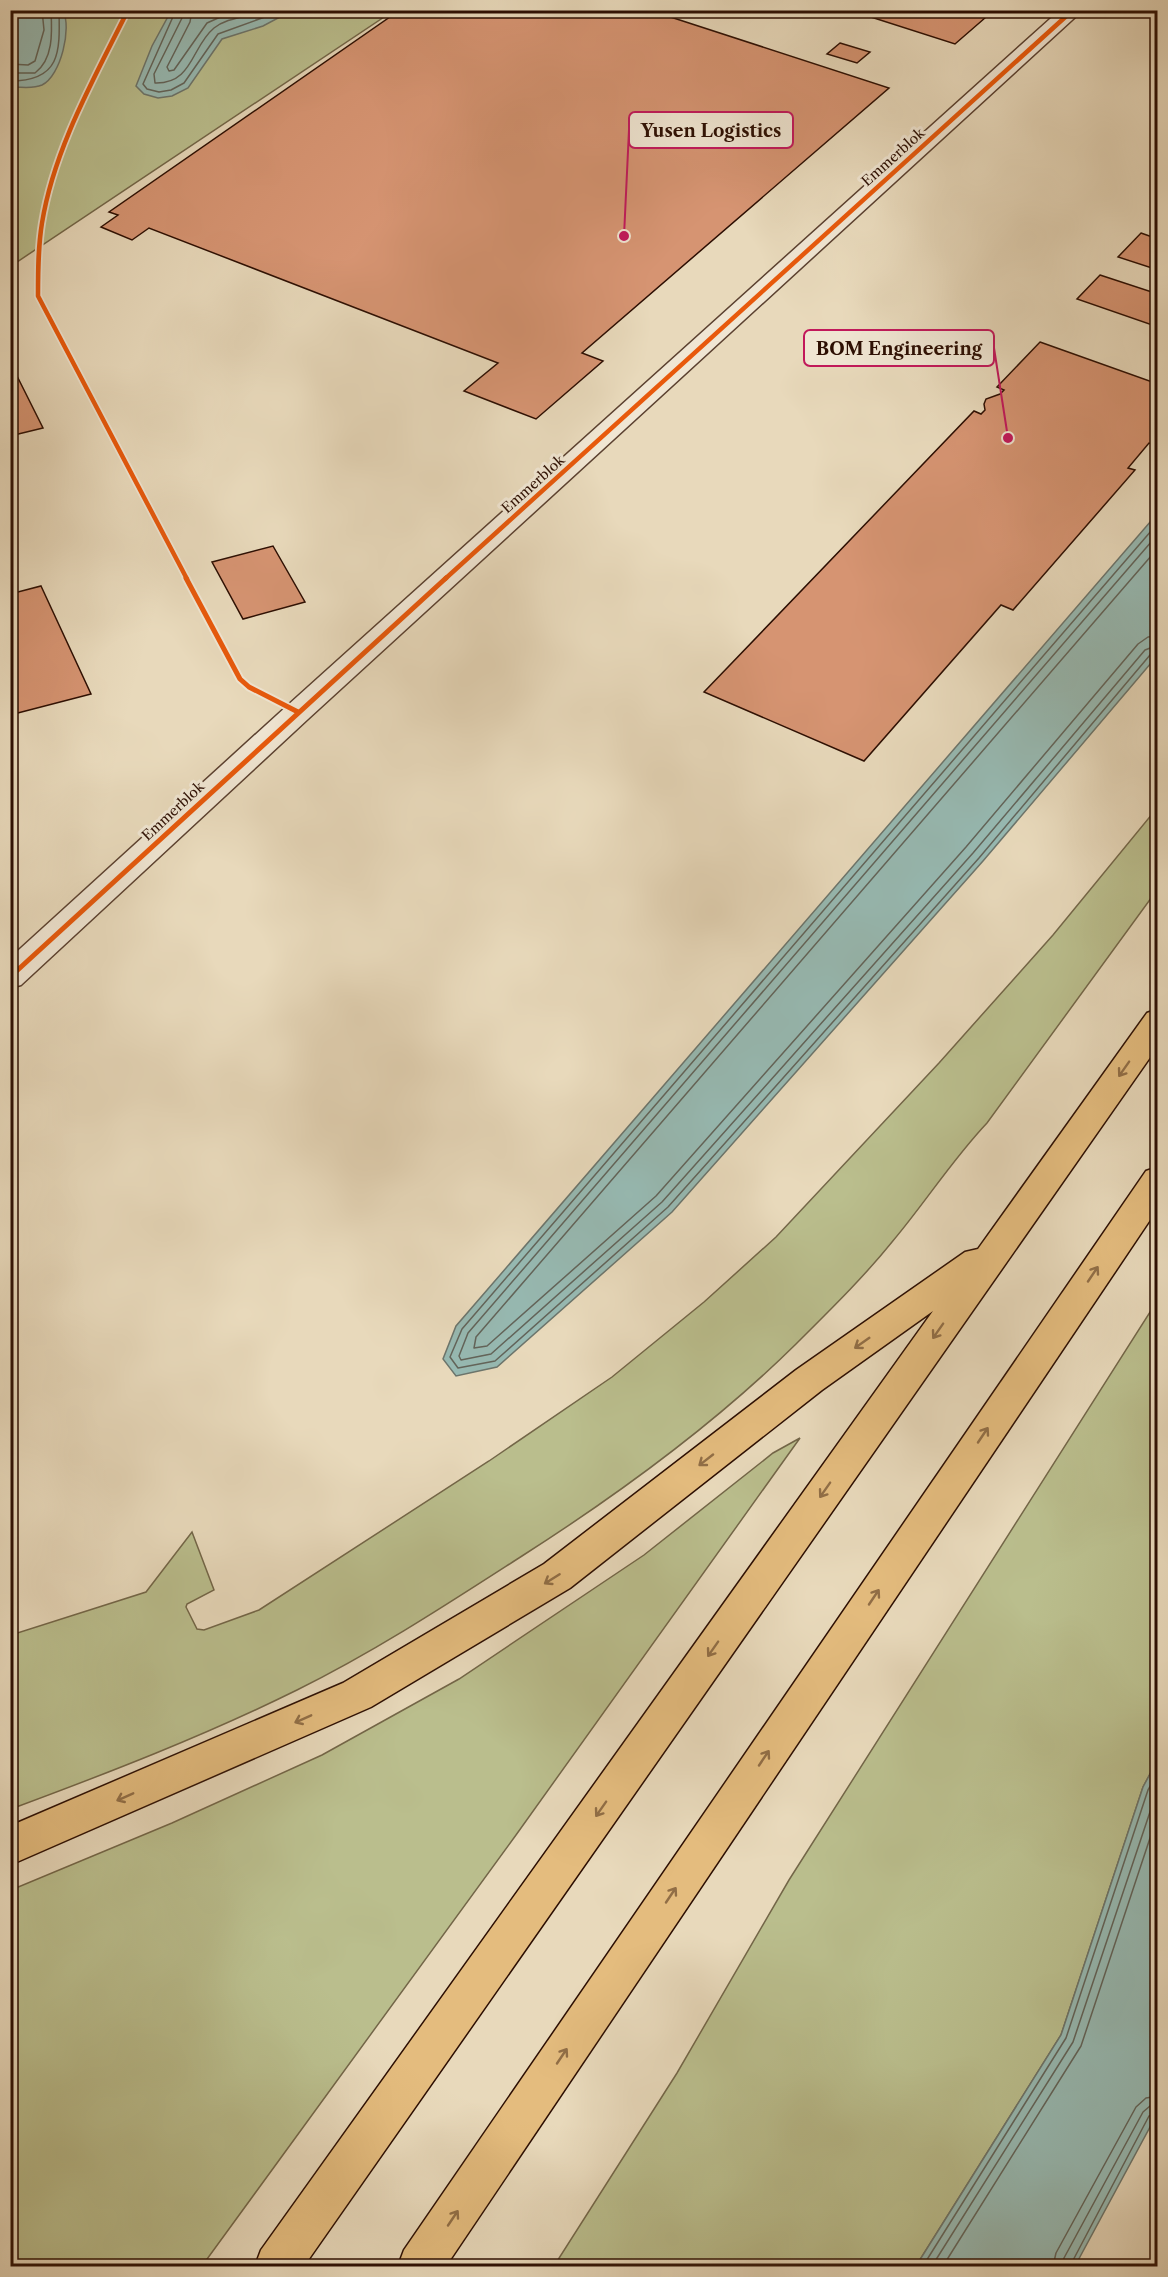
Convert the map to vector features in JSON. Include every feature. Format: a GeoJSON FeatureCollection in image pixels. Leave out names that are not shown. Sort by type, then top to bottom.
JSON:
{"type":"FeatureCollection","features":[{"type":"Feature","properties":{"kind":"highway"},"geometry":{"type":"LineString","coordinates":[[277,2266],[1158,1021]]}},
{"type":"Feature","properties":{"kind":"highway"},"geometry":{"type":"LineString","coordinates":[[420,2266],[1158,1180]]}},
{"type":"Feature","properties":{"kind":"highway"},"geometry":{"type":"LineString","coordinates":[[10,1846],[357,1695],[557,1576],[809,1380],[996,1248]]}},
{"type":"Feature","properties":{"kind":"street","name":"Emmerblok"},"geometry":{"type":"LineString","coordinates":[[10,977],[289,720],[1073,10]]}},
{"type":"Feature","properties":{"kind":"green space"},"geometry":{"type":"Polygon","coordinates":[[[11,11],[393,11],[11,266],[11,11]]]}},
{"type":"Feature","properties":{"kind":"green space"},"geometry":{"type":"Polygon","coordinates":[[[1157,808],[1157,890],[987,1123],[892,1242],[821,1319],[732,1403],[665,1457],[594,1508],[384,1643],[297,1690],[227,1723],[120,1768],[11,1809],[11,1635],[146,1592],[192,1532],[214,1590],[187,1604],[186,1607],[197,1629],[204,1630],[259,1610],[489,1461],[612,1377],[704,1302],[776,1237],[939,1063],[1053,935],[1157,808]]]}},
{"type":"Feature","properties":{"kind":"green space"},"geometry":{"type":"Polygon","coordinates":[[[1157,1301],[1157,1761],[1143,1787],[1061,2035],[916,2266],[554,2266],[677,2073],[789,1880],[1157,1301]]]}},
{"type":"Feature","properties":{"kind":"green space"},"geometry":{"type":"Polygon","coordinates":[[[800,1438],[516,1835],[202,2266],[11,2266],[11,1890],[172,1823],[322,1755],[459,1679],[644,1555],[773,1453],[800,1438]]]}},
{"type":"Feature","properties":{"kind":"water"},"geometry":{"type":"Polygon","coordinates":[[[11,11],[63,11],[65,39],[55,72],[42,85],[13,87],[10,77],[11,11]]]}},
{"type":"Feature","properties":{"kind":"water"},"geometry":{"type":"Polygon","coordinates":[[[171,11],[281,11],[280,17],[263,26],[222,39],[188,88],[172,96],[158,98],[144,94],[136,86],[152,46],[171,11]]]}},
{"type":"Feature","properties":{"kind":"water"},"geometry":{"type":"Polygon","coordinates":[[[1157,514],[1157,656],[983,861],[672,1212],[497,1367],[456,1376],[443,1359],[456,1326],[1157,514]]]}},
{"type":"Feature","properties":{"kind":"water"},"geometry":{"type":"Polygon","coordinates":[[[1157,1761],[1157,2114],[1075,2266],[916,2266],[1061,2035],[1143,1787],[1157,1761]]]}},
{"type":"Feature","properties":{"kind":"building"},"geometry":{"type":"Polygon","coordinates":[[[400,10],[649,10],[889,88],[582,353],[603,361],[536,419],[464,391],[498,363],[149,228],[132,240],[101,227],[118,215],[109,212],[400,10]]]}},
{"type":"Feature","properties":{"kind":"building"},"geometry":{"type":"Polygon","coordinates":[[[849,10],[1003,10],[1000,13],[993,11],[955,44],[849,10]]]}},
{"type":"Feature","properties":{"kind":"building"},"geometry":{"type":"Polygon","coordinates":[[[840,43],[870,52],[857,63],[827,54],[840,43]]]}},
{"type":"Feature","properties":{"kind":"building"},"geometry":{"type":"Polygon","coordinates":[[[1141,233],[1158,239],[1158,270],[1118,257],[1141,233]]]}},
{"type":"Feature","properties":{"kind":"building"},"geometry":{"type":"Polygon","coordinates":[[[1100,275],[1158,294],[1158,327],[1077,299],[1100,275]]]}},
{"type":"Feature","properties":{"kind":"building"},"geometry":{"type":"Polygon","coordinates":[[[1040,342],[1158,384],[1158,445],[1149,443],[1128,468],[1135,470],[1013,610],[1001,605],[864,761],[704,692],[974,411],[981,414],[985,410],[986,399],[1004,390],[997,387],[1040,342]]]}},
{"type":"Feature","properties":{"kind":"building"},"geometry":{"type":"Polygon","coordinates":[[[10,362],[43,428],[10,436],[10,362]]]}},
{"type":"Feature","properties":{"kind":"building"},"geometry":{"type":"Polygon","coordinates":[[[273,546],[305,602],[243,619],[212,562],[273,546]]]}},
{"type":"Feature","properties":{"kind":"building"},"geometry":{"type":"Polygon","coordinates":[[[41,586],[91,694],[10,715],[10,594],[41,586]]]}},
{"type":"Feature","properties":{"kind":"cycle path"},"geometry":{"type":"LineString","coordinates":[[128,10],[79,113],[52,184],[43,221],[38,258],[38,296],[240,679],[249,687],[298,712]]}},
{"type":"Feature","properties":{"kind":"cycle path"},"geometry":{"type":"LineString","coordinates":[[10,977],[298,712],[1073,10]]}},
{"type":"Feature","properties":{"kind":"place","name":"Yusen Logistics"},"geometry":{"type":"Point","coordinates":[624,236]}},
{"type":"Feature","properties":{"kind":"place","name":"BOM Engineering"},"geometry":{"type":"Point","coordinates":[1008,438]}}]}
